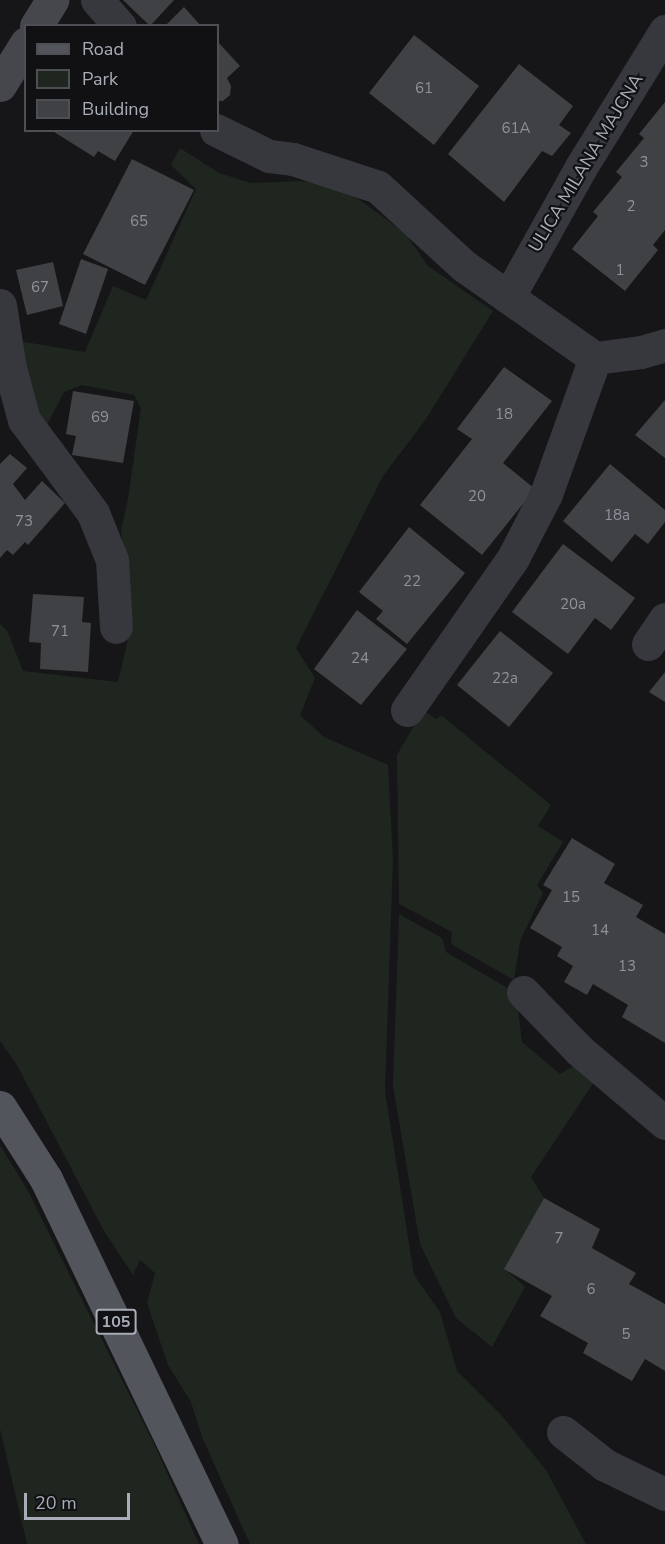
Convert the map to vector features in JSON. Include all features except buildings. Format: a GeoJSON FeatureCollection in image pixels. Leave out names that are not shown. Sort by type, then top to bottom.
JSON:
{"type":"FeatureCollection","features":[{"type":"Feature","properties":{"kind":"main road"},"geometry":{"type":"LineString","coordinates":[[37,24],[52,0]]}},
{"type":"Feature","properties":{"kind":"main road"},"geometry":{"type":"LineString","coordinates":[[0,85],[24,46]]}},
{"type":"Feature","properties":{"kind":"main road","name":"105"},"geometry":{"type":"LineString","coordinates":[[0,1107],[46,1179],[222,1544]]}},
{"type":"Feature","properties":{"kind":"street"},"geometry":{"type":"LineString","coordinates":[[97,0],[118,24]]}},
{"type":"Feature","properties":{"kind":"street","name":"ULICA MILANA MAJCNA"},"geometry":{"type":"LineString","coordinates":[[509,296],[581,167],[665,31]]}},
{"type":"Feature","properties":{"kind":"street"},"geometry":{"type":"LineString","coordinates":[[219,132],[268,156],[293,159],[378,187],[464,266],[595,358],[641,352],[665,345]]}},
{"type":"Feature","properties":{"kind":"street"},"geometry":{"type":"LineString","coordinates":[[0,305],[10,368],[24,420],[93,513],[112,560],[116,627]]}},
{"type":"Feature","properties":{"kind":"street"},"geometry":{"type":"LineString","coordinates":[[407,710],[513,558],[546,494],[595,358]]}},
{"type":"Feature","properties":{"kind":"street"},"geometry":{"type":"LineString","coordinates":[[523,992],[579,1050],[665,1123]]}},
{"type":"Feature","properties":{"kind":"street"},"geometry":{"type":"LineString","coordinates":[[563,1432],[605,1465],[665,1494]]}},
{"type":"Feature","properties":{"kind":"green space"},"geometry":{"type":"Polygon","coordinates":[[[180,148],[219,173],[251,183],[301,181],[342,187],[405,233],[428,266],[493,311],[426,419],[383,476],[296,648],[315,678],[300,715],[324,737],[388,765],[393,859],[385,1091],[414,1275],[440,1312],[457,1371],[502,1416],[546,1470],[586,1544],[250,1544],[202,1437],[191,1402],[168,1365],[147,1303],[155,1273],[140,1260],[133,1275],[104,1231],[17,1065],[0,1041],[0,624],[7,630],[23,671],[118,682],[132,622],[121,530],[128,499],[141,408],[134,395],[82,385],[64,392],[41,437],[19,341],[85,352],[113,286],[146,300],[196,189],[171,165],[180,148]]]}},
{"type":"Feature","properties":{"kind":"green space"},"geometry":{"type":"Polygon","coordinates":[[[423,710],[436,719],[442,716],[551,805],[538,826],[563,842],[537,885],[543,893],[520,941],[514,980],[451,944],[452,932],[399,904],[397,755],[423,710]]]}},
{"type":"Feature","properties":{"kind":"green space"},"geometry":{"type":"Polygon","coordinates":[[[399,914],[442,938],[446,952],[516,993],[522,1042],[560,1074],[583,1060],[600,1073],[531,1177],[544,1198],[505,1269],[525,1287],[492,1347],[456,1318],[420,1244],[393,1086],[399,914]]]}},
{"type":"Feature","properties":{"kind":"green space"},"geometry":{"type":"Polygon","coordinates":[[[0,1145],[28,1191],[155,1446],[199,1544],[27,1544],[0,1429],[0,1145]]]}}]}
